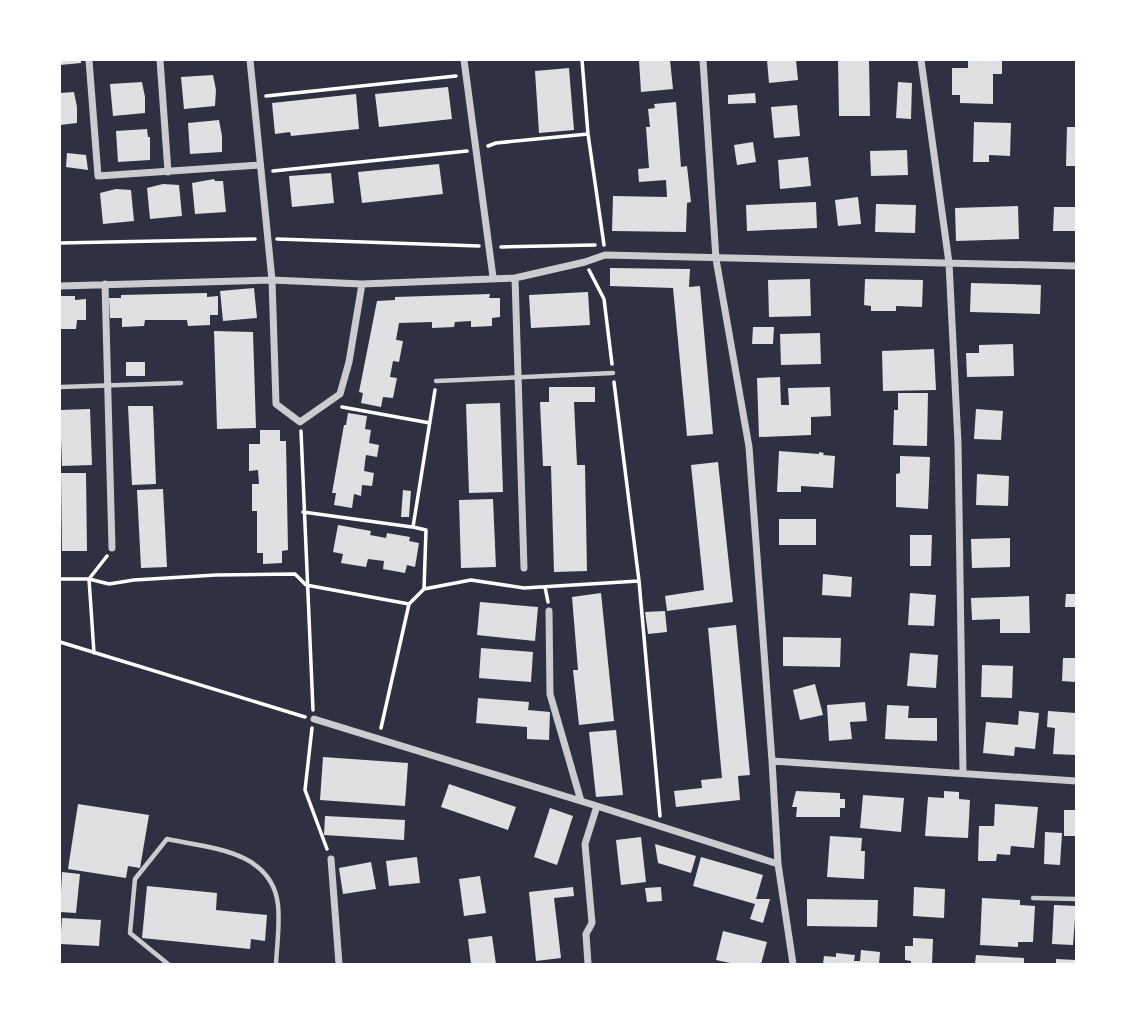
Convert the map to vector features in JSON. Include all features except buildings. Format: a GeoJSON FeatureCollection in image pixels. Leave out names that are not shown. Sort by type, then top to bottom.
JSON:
{"type":"FeatureCollection","features":[{"type":"Feature","properties":{"kind":"street"},"geometry":{"type":"LineString","coordinates":[[89,60],[98,176],[260,169]]}},
{"type":"Feature","properties":{"kind":"street"},"geometry":{"type":"LineString","coordinates":[[160,60],[168,172]]}},
{"type":"Feature","properties":{"kind":"street"},"geometry":{"type":"LineString","coordinates":[[250,60],[272,281],[276,404],[300,422],[340,394],[349,362],[362,284]]}},
{"type":"Feature","properties":{"kind":"street"},"geometry":{"type":"LineString","coordinates":[[464,60],[493,277]]}},
{"type":"Feature","properties":{"kind":"street"},"geometry":{"type":"LineString","coordinates":[[703,60],[716,258],[749,447],[778,864],[793,964]]}},
{"type":"Feature","properties":{"kind":"street"},"geometry":{"type":"LineString","coordinates":[[921,60],[949,263],[958,443],[963,774]]}},
{"type":"Feature","properties":{"kind":"street"},"geometry":{"type":"LineString","coordinates":[[60,286],[272,281],[362,284],[515,278],[605,255],[1076,266]]}},
{"type":"Feature","properties":{"kind":"street"},"geometry":{"type":"LineString","coordinates":[[515,278],[524,568]]}},
{"type":"Feature","properties":{"kind":"street"},"geometry":{"type":"LineString","coordinates":[[105,284],[112,548]]}},
{"type":"Feature","properties":{"kind":"street"},"geometry":{"type":"LineString","coordinates":[[549,611],[550,694],[581,801]]}},
{"type":"Feature","properties":{"kind":"street"},"geometry":{"type":"LineString","coordinates":[[314,719],[778,864]]}},
{"type":"Feature","properties":{"kind":"street"},"geometry":{"type":"LineString","coordinates":[[772,761],[1076,781]]}},
{"type":"Feature","properties":{"kind":"street"},"geometry":{"type":"LineString","coordinates":[[589,964],[586,934],[592,923],[584,845],[597,806]]}},
{"type":"Feature","properties":{"kind":"street"},"geometry":{"type":"LineString","coordinates":[[331,859],[339,964]]}},
{"type":"Feature","properties":{"kind":"lane"},"geometry":{"type":"LineString","coordinates":[[436,381],[613,373]]}},
{"type":"Feature","properties":{"kind":"lane"},"geometry":{"type":"LineString","coordinates":[[60,387],[181,383]]}},
{"type":"Feature","properties":{"kind":"lane"},"geometry":{"type":"LineString","coordinates":[[168,964],[130,933],[135,879],[167,839],[231,852],[253,861],[264,870],[274,887],[278,905],[276,964]]}},
{"type":"Feature","properties":{"kind":"lane"},"geometry":{"type":"LineString","coordinates":[[1033,898],[1076,899]]}},
{"type":"Feature","properties":{"kind":"path"},"geometry":{"type":"LineString","coordinates":[[582,60],[588,134],[605,255]]}},
{"type":"Feature","properties":{"kind":"path"},"geometry":{"type":"LineString","coordinates":[[253,97],[465,75]]}},
{"type":"Feature","properties":{"kind":"path"},"geometry":{"type":"LineString","coordinates":[[260,169],[476,150],[496,143],[588,134]]}},
{"type":"Feature","properties":{"kind":"path"},"geometry":{"type":"LineString","coordinates":[[60,243],[267,239],[489,247],[604,245]]}},
{"type":"Feature","properties":{"kind":"path"},"geometry":{"type":"LineString","coordinates":[[585,262],[604,299],[639,581],[660,825]]}},
{"type":"Feature","properties":{"kind":"path"},"geometry":{"type":"LineString","coordinates":[[413,527],[436,381]]}},
{"type":"Feature","properties":{"kind":"path"},"geometry":{"type":"LineString","coordinates":[[326,404],[430,423]]}},
{"type":"Feature","properties":{"kind":"path"},"geometry":{"type":"LineString","coordinates":[[300,422],[314,719],[305,790],[331,859]]}},
{"type":"Feature","properties":{"kind":"path"},"geometry":{"type":"LineString","coordinates":[[303,512],[426,530],[424,589]]}},
{"type":"Feature","properties":{"kind":"path"},"geometry":{"type":"LineString","coordinates":[[94,653],[89,579],[112,548]]}},
{"type":"Feature","properties":{"kind":"path"},"geometry":{"type":"LineString","coordinates":[[60,579],[89,579],[109,584],[216,575],[295,574],[306,585],[409,604]]}},
{"type":"Feature","properties":{"kind":"path"},"geometry":{"type":"LineString","coordinates":[[379,740],[409,604],[424,589],[471,580],[524,588],[639,581]]}},
{"type":"Feature","properties":{"kind":"path"},"geometry":{"type":"LineString","coordinates":[[60,642],[314,719]]}}]}
